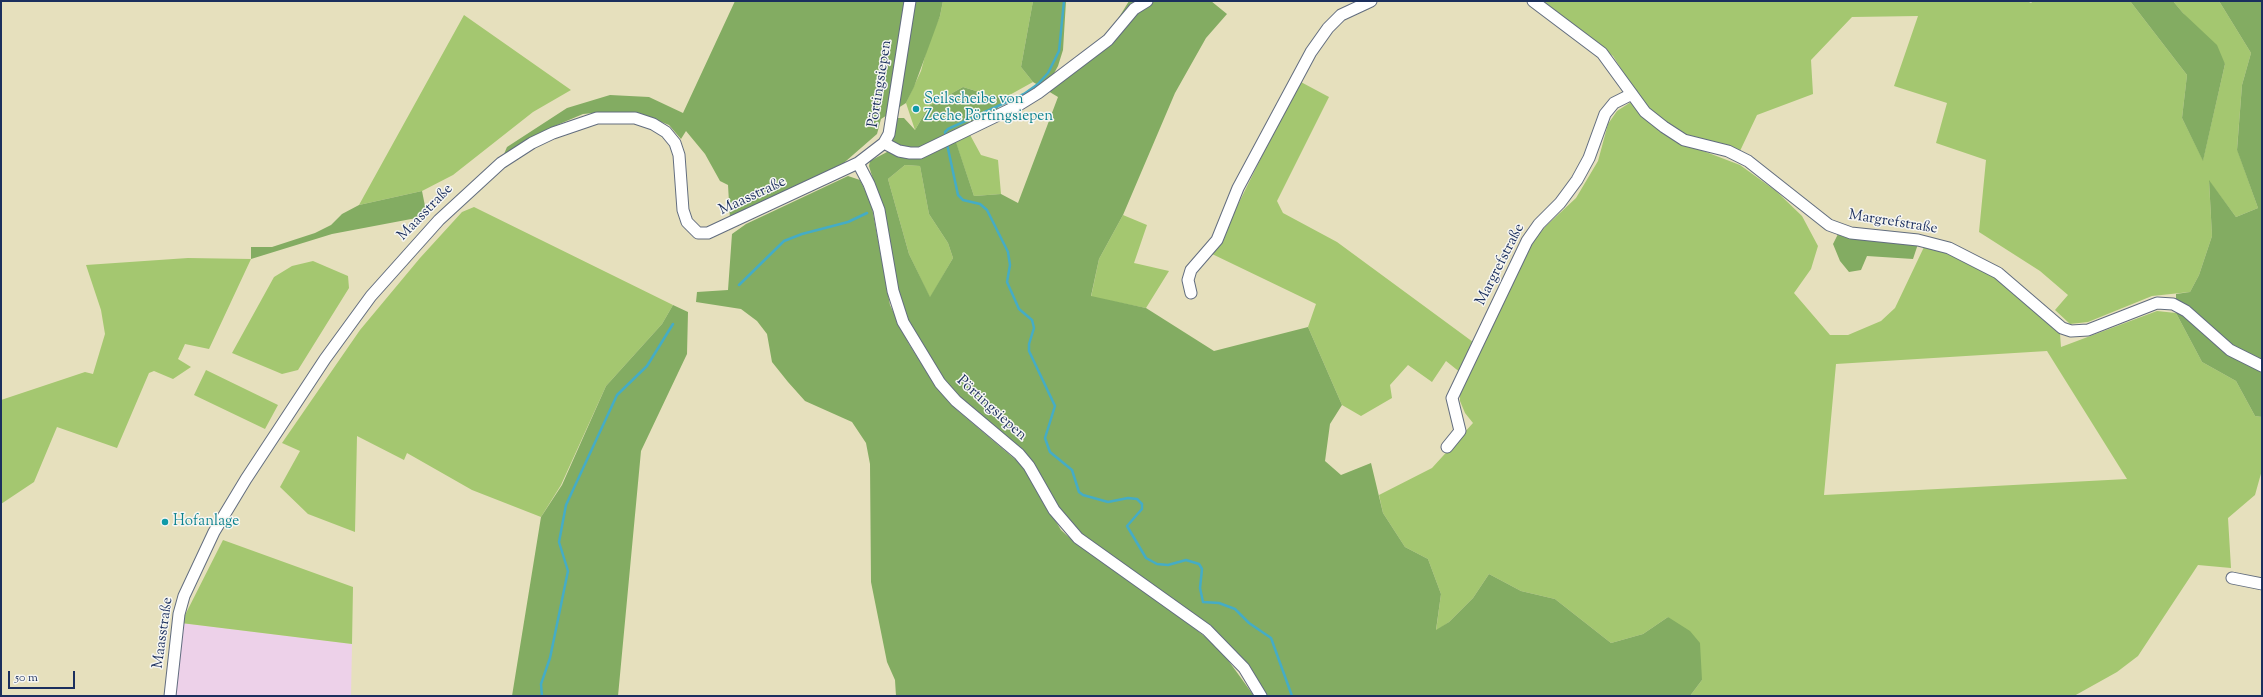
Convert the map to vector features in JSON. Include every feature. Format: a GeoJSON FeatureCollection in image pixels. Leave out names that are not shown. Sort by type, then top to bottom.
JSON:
{"type":"FeatureCollection","features":[{"type":"Feature","properties":{"kind":"street","name":"Pörtingsiepen"},"geometry":{"type":"LineString","coordinates":[[910,1],[889,134],[884,143],[858,163],[869,184],[879,210],[893,291],[899,312],[913,341],[940,383],[956,401],[1019,454],[1029,466],[1054,510],[1078,538],[1206,630],[1244,668],[1261,696]]}},
{"type":"Feature","properties":{"kind":"street"},"geometry":{"type":"LineString","coordinates":[[884,143],[899,151],[916,154],[1017,106],[1108,40],[1134,9],[1147,1]]}},
{"type":"Feature","properties":{"kind":"street"},"geometry":{"type":"LineString","coordinates":[[1191,293],[1188,280],[1191,270],[1217,240],[1238,188],[1311,52],[1328,28],[1341,15],[1371,1]]}},
{"type":"Feature","properties":{"kind":"street","name":"Margrefstraße"},"geometry":{"type":"LineString","coordinates":[[1533,1],[1602,53],[1645,112],[1664,127],[1684,140],[1728,151],[1748,161],[1830,225],[1851,233],[1918,240],[1949,248],[1968,256],[1998,273],[2064,329],[2085,330],[2145,306],[2157,303],[2169,303],[2186,311],[2230,350],[2262,366]]}},
{"type":"Feature","properties":{"kind":"street","name":"Margrefstraße"},"geometry":{"type":"LineString","coordinates":[[1446,447],[1460,431],[1452,398],[1527,241],[1539,224],[1560,203],[1577,180],[1589,158],[1605,114],[1614,103],[1632,94]]}},
{"type":"Feature","properties":{"kind":"street","name":"Maasstraße"},"geometry":{"type":"LineString","coordinates":[[170,696],[179,614],[184,596],[214,532],[246,479],[325,359],[371,296],[438,220],[501,163],[539,140],[577,123],[597,118],[635,118],[653,124],[666,132],[675,143],[679,155],[684,210],[687,222],[698,233],[708,233],[858,163]]}},
{"type":"Feature","properties":{"kind":"street"},"geometry":{"type":"LineString","coordinates":[[2232,578],[2262,584]]}},
{"type":"Feature","properties":{"kind":"shaded area"},"geometry":{"type":"Polygon","coordinates":[[[181,623],[352,644],[351,696],[172,696],[181,623]]]}},
{"type":"Feature","properties":{"kind":"green space"},"geometry":{"type":"Polygon","coordinates":[[[735,1],[943,1],[940,16],[914,87],[906,103],[881,119],[877,134],[838,168],[730,219],[728,185],[720,181],[705,154],[686,131],[681,139],[669,125],[639,113],[604,112],[583,114],[550,128],[504,154],[507,147],[567,108],[610,95],[649,97],[683,113],[735,1]]]}},
{"type":"Feature","properties":{"kind":"green space"},"geometry":{"type":"Polygon","coordinates":[[[943,1],[1033,1],[1021,67],[1033,82],[1006,97],[989,95],[963,87],[929,106],[915,130],[906,103],[921,71],[929,41],[940,16],[943,1]]]}},
{"type":"Feature","properties":{"kind":"green space"},"geometry":{"type":"Polygon","coordinates":[[[1033,1],[1066,1],[1063,50],[1058,66],[1052,77],[1105,40],[1129,1],[1211,1],[1227,14],[1206,38],[1175,93],[1123,215],[1099,259],[1091,296],[1146,308],[1214,351],[1308,327],[1342,405],[1330,424],[1325,461],[1341,475],[1371,463],[1383,513],[1405,547],[1428,559],[1441,594],[1436,630],[1449,622],[1473,598],[1489,574],[1521,591],[1555,599],[1611,643],[1643,634],[1668,617],[1690,631],[1700,643],[1702,680],[1690,696],[1266,696],[1248,666],[1079,533],[1060,513],[1034,468],[958,396],[937,370],[918,338],[904,311],[897,285],[885,219],[869,166],[870,161],[887,152],[892,141],[896,118],[904,118],[915,130],[929,106],[963,87],[989,95],[1006,97],[994,113],[953,133],[974,196],[1001,194],[1018,203],[1058,97],[1033,82],[1021,67],[1033,1]],[[905,165],[888,179],[909,254],[930,297],[953,258],[948,243],[929,214],[920,166],[905,165]]]}},
{"type":"Feature","properties":{"kind":"green space"},"geometry":{"type":"Polygon","coordinates":[[[1543,1],[2027,1],[2031,3],[2033,1],[2130,1],[2187,75],[2182,118],[2203,160],[2225,64],[2173,1],[2219,1],[2251,53],[2242,85],[2237,149],[2258,208],[2236,217],[2209,181],[2212,236],[2199,275],[2190,292],[2152,296],[2088,322],[2070,324],[2055,310],[2068,295],[2040,271],[1979,232],[1986,160],[1936,143],[1947,103],[1894,86],[1918,16],[1852,17],[1811,60],[1813,94],[1757,115],[1740,151],[1729,146],[1696,140],[1659,119],[1639,97],[1613,56],[1543,1]]]}},
{"type":"Feature","properties":{"kind":"green space"},"geometry":{"type":"Polygon","coordinates":[[[2130,1],[2173,1],[2183,13],[2217,45],[2225,64],[2203,161],[2182,118],[2187,75],[2130,1]]]}},
{"type":"Feature","properties":{"kind":"green space"},"geometry":{"type":"Polygon","coordinates":[[[2219,1],[2262,1],[2262,417],[2255,416],[2236,381],[2202,362],[2176,313],[2176,294],[2190,292],[2199,275],[2212,236],[2209,180],[2236,217],[2258,208],[2237,150],[2242,85],[2251,53],[2219,1]]]}},
{"type":"Feature","properties":{"kind":"green space"},"geometry":{"type":"Polygon","coordinates":[[[464,15],[571,90],[533,112],[453,175],[422,191],[359,205],[464,15]]]}},
{"type":"Feature","properties":{"kind":"green space"},"geometry":{"type":"Polygon","coordinates":[[[1299,81],[1329,97],[1277,201],[1283,213],[1337,242],[1473,342],[1461,373],[1446,361],[1432,382],[1408,365],[1390,385],[1392,398],[1361,416],[1342,405],[1308,327],[1316,304],[1210,253],[1219,243],[1299,81]]]}},
{"type":"Feature","properties":{"kind":"green space"},"geometry":{"type":"Polygon","coordinates":[[[1631,102],[1685,144],[1740,165],[1776,191],[1802,216],[1818,246],[1811,269],[1794,293],[1830,335],[1848,335],[1881,321],[1895,308],[1924,247],[1962,258],[1998,277],[2060,334],[2061,347],[2157,311],[2176,313],[2202,362],[2236,381],[2255,416],[2262,417],[2262,470],[2255,495],[2228,518],[2231,568],[2198,565],[2138,656],[2117,672],[2074,696],[1690,696],[1702,680],[1668,617],[1643,634],[1611,643],[1555,599],[1521,591],[1489,574],[1473,598],[1449,622],[1436,631],[1441,594],[1428,559],[1405,547],[1383,513],[1379,495],[1432,468],[1473,423],[1465,413],[1460,401],[1460,388],[1529,246],[1546,226],[1576,198],[1598,161],[1608,124],[1617,111],[1631,102]],[[2047,351],[1836,364],[1824,495],[2127,479],[2047,351]]]}},
{"type":"Feature","properties":{"kind":"green space"},"geometry":{"type":"Polygon","coordinates":[[[969,133],[981,155],[998,160],[1001,194],[974,196],[955,140],[969,133]]]}},
{"type":"Feature","properties":{"kind":"green space"},"geometry":{"type":"Polygon","coordinates":[[[905,165],[920,166],[929,214],[948,243],[953,258],[930,298],[909,254],[888,179],[905,165]]]}},
{"type":"Feature","properties":{"kind":"green space"},"geometry":{"type":"Polygon","coordinates":[[[848,176],[860,180],[871,202],[890,305],[909,344],[935,385],[957,410],[1023,466],[1061,530],[1073,541],[1193,627],[1220,649],[1254,696],[896,696],[895,680],[887,662],[871,582],[870,464],[866,443],[852,422],[805,401],[788,382],[772,362],[767,334],[757,321],[741,309],[696,302],[697,292],[728,290],[732,234],[746,224],[848,176]]]}},
{"type":"Feature","properties":{"kind":"green space"},"geometry":{"type":"Polygon","coordinates":[[[422,191],[427,216],[332,234],[251,259],[251,247],[272,247],[315,233],[331,225],[342,214],[359,205],[422,191]]]}},
{"type":"Feature","properties":{"kind":"green space"},"geometry":{"type":"Polygon","coordinates":[[[474,207],[673,305],[662,324],[606,386],[561,485],[541,517],[472,490],[407,453],[404,460],[357,436],[355,532],[308,514],[280,487],[300,451],[282,443],[360,330],[420,258],[462,212],[474,207]]]}},
{"type":"Feature","properties":{"kind":"green space"},"geometry":{"type":"Polygon","coordinates":[[[1123,215],[1147,225],[1134,263],[1169,271],[1146,308],[1091,297],[1099,259],[1123,215]]]}},
{"type":"Feature","properties":{"kind":"green space"},"geometry":{"type":"Polygon","coordinates":[[[1838,234],[1844,237],[1918,244],[1913,259],[1867,256],[1861,270],[1849,272],[1840,261],[1833,244],[1838,234]]]}},
{"type":"Feature","properties":{"kind":"green space"},"geometry":{"type":"Polygon","coordinates":[[[188,258],[251,259],[209,349],[185,344],[178,359],[191,367],[173,379],[154,371],[149,373],[117,448],[57,427],[34,482],[1,504],[1,400],[85,372],[93,374],[105,334],[101,310],[86,265],[188,258]]]}},
{"type":"Feature","properties":{"kind":"green space"},"geometry":{"type":"Polygon","coordinates":[[[313,261],[348,276],[349,288],[298,370],[282,374],[232,353],[274,277],[292,266],[313,261]]]}},
{"type":"Feature","properties":{"kind":"green space"},"geometry":{"type":"Polygon","coordinates":[[[673,305],[688,312],[687,354],[641,451],[618,696],[512,696],[541,517],[562,485],[606,386],[662,324],[673,305]]]}},
{"type":"Feature","properties":{"kind":"green space"},"geometry":{"type":"Polygon","coordinates":[[[206,370],[278,405],[265,429],[194,395],[206,370]]]}},
{"type":"Feature","properties":{"kind":"green space"},"geometry":{"type":"Polygon","coordinates":[[[223,540],[353,587],[352,644],[181,623],[223,540]]]}},
{"type":"Feature","properties":{"kind":"waterway"},"geometry":{"type":"LineString","coordinates":[[946,137],[945,132],[948,129],[1024,94],[1038,84],[1048,73],[1059,51],[1064,1]]}},
{"type":"Feature","properties":{"kind":"waterway"},"geometry":{"type":"LineString","coordinates":[[947,144],[958,195],[963,200],[980,204],[987,210],[1008,252],[1010,265],[1007,282],[1019,309],[1032,320],[1034,328],[1029,344],[1029,351],[1055,406],[1045,438],[1050,452],[1072,470],[1079,492],[1083,495],[1108,502],[1128,498],[1137,499],[1142,504],[1142,509],[1127,526],[1146,558],[1157,564],[1168,565],[1186,560],[1199,564],[1202,569],[1200,588],[1203,602],[1219,603],[1235,609],[1249,623],[1271,638],[1292,696]]}},
{"type":"Feature","properties":{"kind":"waterway"},"geometry":{"type":"LineString","coordinates":[[739,285],[784,241],[802,234],[848,222],[867,213]]}},
{"type":"Feature","properties":{"kind":"waterway"},"geometry":{"type":"LineString","coordinates":[[542,696],[541,684],[550,658],[568,571],[559,542],[566,505],[617,395],[647,366],[673,324]]}},
{"type":"Feature","properties":{"kind":"place","name":"Seilscheibe von Zeche Pörtingsiepen"},"geometry":{"type":"Point","coordinates":[916,109]}},
{"type":"Feature","properties":{"kind":"place","name":"Hofanlage"},"geometry":{"type":"Point","coordinates":[165,522]}}]}
